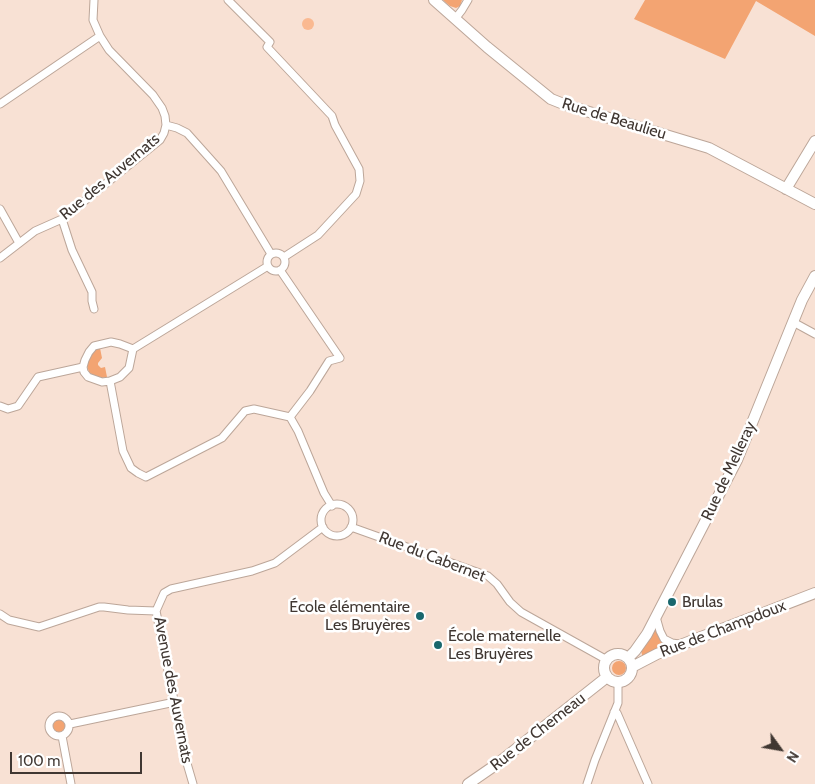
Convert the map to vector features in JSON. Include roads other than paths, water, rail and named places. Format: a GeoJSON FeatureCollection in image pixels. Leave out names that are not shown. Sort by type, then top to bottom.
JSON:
{"type":"FeatureCollection","features":[{"type":"Feature","properties":{"kind":"street","name":"Rue des Auvernats"},"geometry":{"type":"LineString","coordinates":[[0,258],[35,231],[62,219],[160,140],[166,125],[162,108],[153,95],[109,50],[100,36],[94,20],[94,0]]}},
{"type":"Feature","properties":{"kind":"street"},"geometry":{"type":"LineString","coordinates":[[228,0],[270,42],[267,47],[332,116],[359,170],[360,181],[356,194],[318,235],[284,257]]}},
{"type":"Feature","properties":{"kind":"street","name":"Rue de Beaulieu"},"geometry":{"type":"LineString","coordinates":[[434,0],[487,47],[551,99],[709,148],[815,204]]}},
{"type":"Feature","properties":{"kind":"street"},"geometry":{"type":"LineString","coordinates":[[455,19],[468,0]]}},
{"type":"Feature","properties":{"kind":"street"},"geometry":{"type":"LineString","coordinates":[[0,104],[100,36]]}},
{"type":"Feature","properties":{"kind":"street"},"geometry":{"type":"LineString","coordinates":[[166,125],[187,133],[221,171],[271,254]]}},
{"type":"Feature","properties":{"kind":"street"},"geometry":{"type":"LineString","coordinates":[[786,189],[815,141]]}},
{"type":"Feature","properties":{"kind":"street"},"geometry":{"type":"LineString","coordinates":[[0,209],[18,243]]}},
{"type":"Feature","properties":{"kind":"street"},"geometry":{"type":"LineString","coordinates":[[62,219],[72,250],[92,292],[94,309]]}},
{"type":"Feature","properties":{"kind":"street"},"geometry":{"type":"LineString","coordinates":[[279,253],[284,257],[285,263],[280,270],[272,270],[268,266],[267,260],[271,254],[279,253]]}},
{"type":"Feature","properties":{"kind":"street"},"geometry":{"type":"LineString","coordinates":[[133,349],[111,342],[94,346],[85,360],[84,372],[88,377],[102,382],[120,377],[129,368],[133,349],[268,266]]}},
{"type":"Feature","properties":{"kind":"street"},"geometry":{"type":"LineString","coordinates":[[280,270],[340,358],[330,361],[310,392],[290,417]]}},
{"type":"Feature","properties":{"kind":"street","name":"Rue de Melleray"},"geometry":{"type":"LineString","coordinates":[[630,663],[635,651],[656,617],[737,460],[802,300],[815,276]]}},
{"type":"Feature","properties":{"kind":"street"},"geometry":{"type":"LineString","coordinates":[[793,322],[815,334]]}},
{"type":"Feature","properties":{"kind":"street"},"geometry":{"type":"LineString","coordinates":[[0,406],[8,409],[18,406],[38,378],[83,367]]}},
{"type":"Feature","properties":{"kind":"street"},"geometry":{"type":"LineString","coordinates":[[110,381],[123,451],[131,468],[146,477],[222,438],[245,411],[254,409],[290,417],[298,431],[324,493],[332,506]]}},
{"type":"Feature","properties":{"kind":"street"},"geometry":{"type":"LineString","coordinates":[[337,505],[347,508],[353,517],[351,527],[340,536],[330,534],[323,527],[324,512],[332,506],[337,505]]}},
{"type":"Feature","properties":{"kind":"street","name":"Avenue des Auvernats"},"geometry":{"type":"LineString","coordinates":[[194,784],[186,760],[156,611],[164,593],[172,588],[252,571],[275,563],[323,527]]}},
{"type":"Feature","properties":{"kind":"street","name":"Rue du Cabernet"},"geometry":{"type":"LineString","coordinates":[[351,527],[488,576],[521,612],[607,660]]}},
{"type":"Feature","properties":{"kind":"street","name":"Rue de Champdoux"},"geometry":{"type":"LineString","coordinates":[[630,663],[682,645],[815,593]]}},
{"type":"Feature","properties":{"kind":"street"},"geometry":{"type":"LineString","coordinates":[[0,614],[7,619],[39,627],[99,607],[156,611]]}},
{"type":"Feature","properties":{"kind":"street"},"geometry":{"type":"LineString","coordinates":[[656,617],[664,639],[682,645]]}},
{"type":"Feature","properties":{"kind":"street"},"geometry":{"type":"LineString","coordinates":[[619,654],[630,663],[632,672],[627,679],[618,682],[611,680],[605,674],[604,666],[610,656],[619,654]]}},
{"type":"Feature","properties":{"kind":"street","name":"Rue de Chemeau"},"geometry":{"type":"LineString","coordinates":[[468,784],[497,764],[607,677]]}},
{"type":"Feature","properties":{"kind":"street"},"geometry":{"type":"LineString","coordinates":[[587,784],[618,703],[618,682]]}},
{"type":"Feature","properties":{"kind":"street"},"geometry":{"type":"LineString","coordinates":[[70,724],[174,702]]}},
{"type":"Feature","properties":{"kind":"street"},"geometry":{"type":"LineString","coordinates":[[614,712],[648,784]]}},
{"type":"Feature","properties":{"kind":"street"},"geometry":{"type":"LineString","coordinates":[[55,717],[67,718],[70,724],[69,730],[62,736],[53,733],[50,728],[50,721],[55,717]]}},
{"type":"Feature","properties":{"kind":"street"},"geometry":{"type":"LineString","coordinates":[[62,736],[71,784]]}},
{"type":"Feature","properties":{"kind":"place","name":"Brulas"},"geometry":{"type":"Point","coordinates":[672,602]}},
{"type":"Feature","properties":{"kind":"place","name":"École élémentaire Les Bruyères"},"geometry":{"type":"Point","coordinates":[420,616]}},
{"type":"Feature","properties":{"kind":"place","name":"École maternelle Les Bruyères"},"geometry":{"type":"Point","coordinates":[438,645]}}]}
